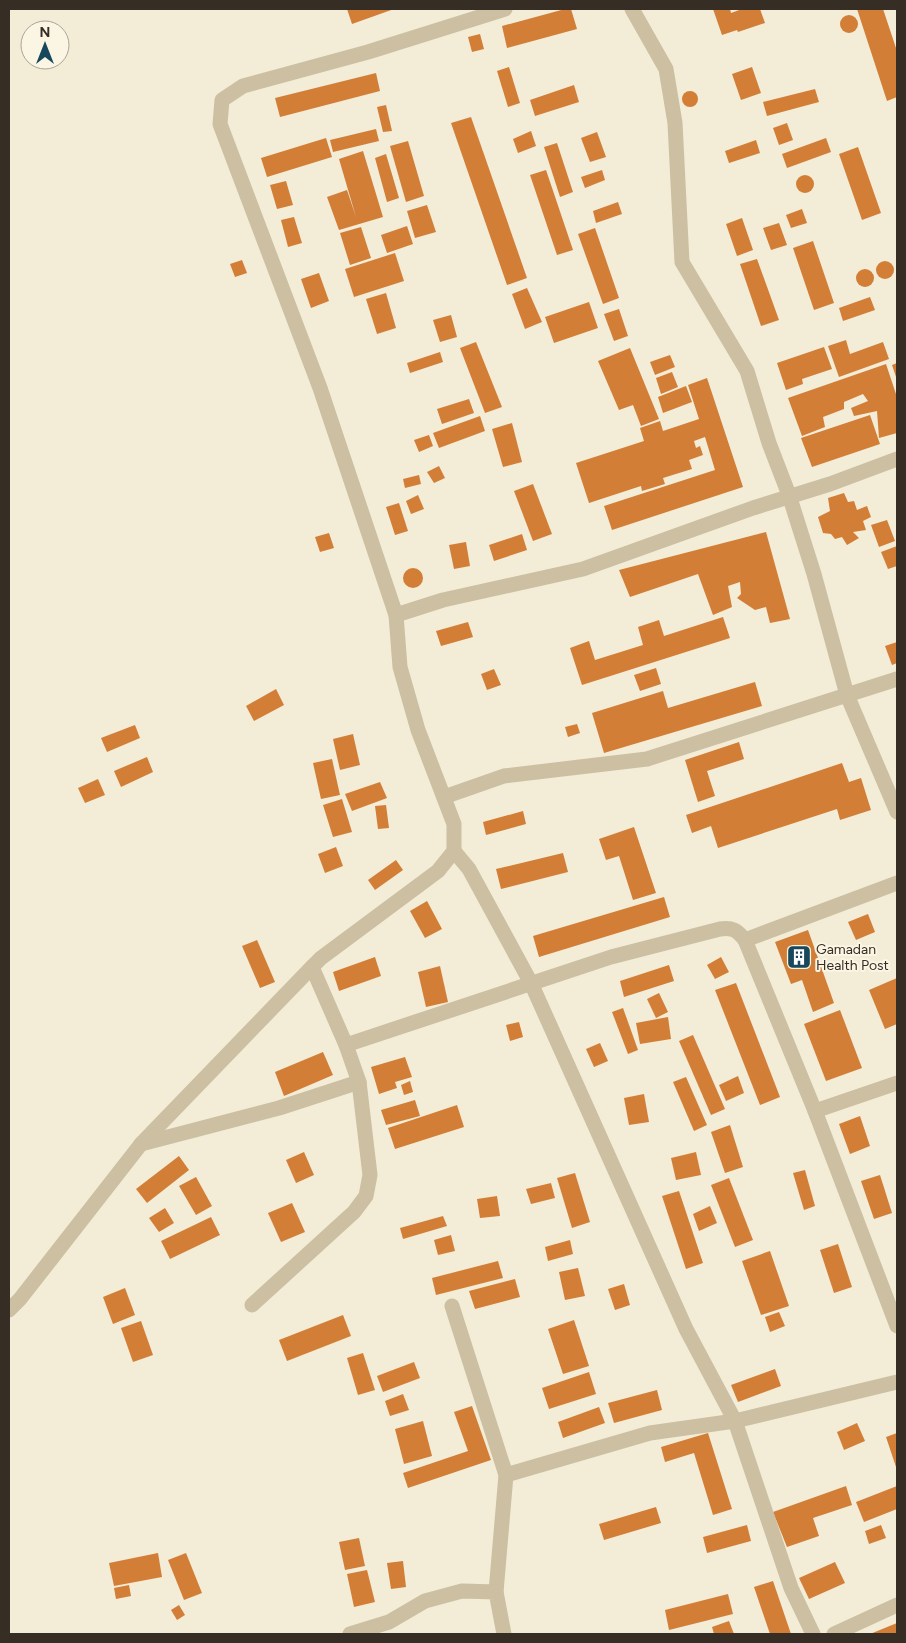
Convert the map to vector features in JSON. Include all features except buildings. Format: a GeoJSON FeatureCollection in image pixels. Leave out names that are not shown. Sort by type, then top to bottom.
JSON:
{"type":"FeatureCollection","features":[{"type":"Feature","properties":{"kind":"street"},"geometry":{"type":"LineString","coordinates":[[9,1310],[20,1299],[141,1144],[312,967],[321,958],[438,871],[454,852],[454,824],[418,730],[400,667],[396,615],[320,388],[220,124],[222,100],[243,86],[368,52],[505,9]]}},
{"type":"Feature","properties":{"kind":"street"},"geometry":{"type":"LineString","coordinates":[[632,9],[666,69],[675,123],[682,262],[746,371],[814,574],[847,695],[897,812]]}},
{"type":"Feature","properties":{"kind":"street"},"geometry":{"type":"LineString","coordinates":[[396,615],[443,600],[582,570],[789,495],[830,484],[897,459]]}},
{"type":"Feature","properties":{"kind":"street"},"geometry":{"type":"LineString","coordinates":[[444,797],[504,776],[647,758],[897,679]]}},
{"type":"Feature","properties":{"kind":"street"},"geometry":{"type":"LineString","coordinates":[[454,852],[469,869],[531,982],[686,1330],[735,1421],[791,1588],[813,1634]]}},
{"type":"Feature","properties":{"kind":"street"},"geometry":{"type":"LineString","coordinates":[[745,940],[897,883]]}},
{"type":"Feature","properties":{"kind":"street"},"geometry":{"type":"LineString","coordinates":[[346,1045],[611,957],[720,929],[730,928],[739,932],[745,940],[815,1111],[897,1326]]}},
{"type":"Feature","properties":{"kind":"street"},"geometry":{"type":"LineString","coordinates":[[252,1305],[354,1212],[366,1196],[370,1175],[359,1082],[346,1045],[312,967]]}},
{"type":"Feature","properties":{"kind":"street"},"geometry":{"type":"LineString","coordinates":[[141,1144],[279,1108],[359,1082]]}},
{"type":"Feature","properties":{"kind":"street"},"geometry":{"type":"LineString","coordinates":[[815,1111],[897,1083]]}},
{"type":"Feature","properties":{"kind":"street"},"geometry":{"type":"LineString","coordinates":[[452,1306],[506,1475],[496,1592],[504,1634]]}},
{"type":"Feature","properties":{"kind":"street"},"geometry":{"type":"LineString","coordinates":[[506,1475],[650,1433],[735,1421],[897,1382]]}},
{"type":"Feature","properties":{"kind":"street"},"geometry":{"type":"LineString","coordinates":[[350,1634],[389,1622],[425,1601],[462,1591],[496,1592]]}},
{"type":"Feature","properties":{"kind":"street"},"geometry":{"type":"LineString","coordinates":[[834,1634],[897,1605]]}},
{"type":"Feature","properties":{"kind":"place","name":"Gamadan Health Post"},"geometry":{"type":"Point","coordinates":[799,957]}}]}
